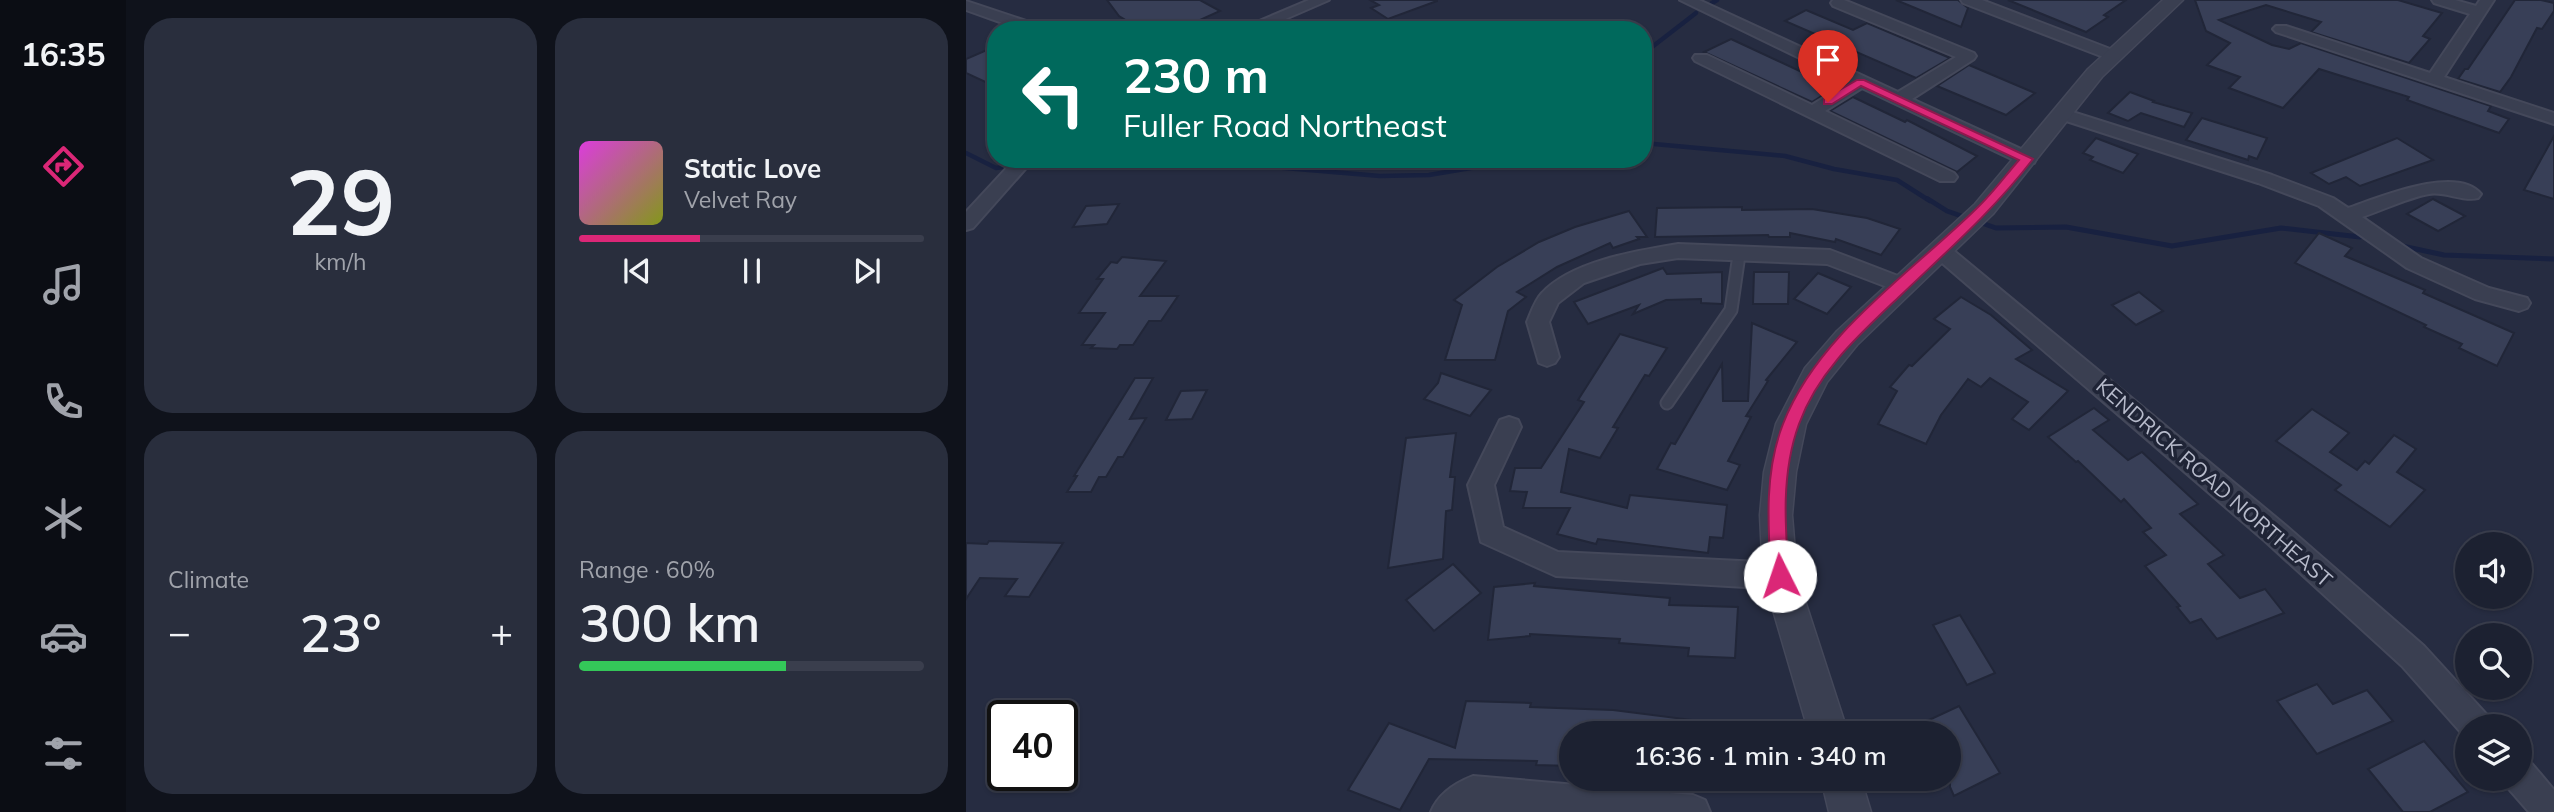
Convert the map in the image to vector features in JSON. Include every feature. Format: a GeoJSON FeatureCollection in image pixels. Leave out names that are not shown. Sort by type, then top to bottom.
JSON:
{"type":"FeatureCollection","features":[{"type":"Feature","properties":{"kind":"street"},"geometry":{"type":"LineString","coordinates":[[1270,21],[1322,0]]}},
{"type":"Feature","properties":{"kind":"street"},"geometry":{"type":"LineString","coordinates":[[1687,0],[2027,159]]}},
{"type":"Feature","properties":{"kind":"street"},"geometry":{"type":"LineString","coordinates":[[1968,0],[2112,55]]}},
{"type":"Feature","properties":{"kind":"street"},"geometry":{"type":"LineString","coordinates":[[1824,721],[1780,576],[1776,515],[1780,472],[1791,424],[1815,376],[1847,338],[1984,209],[2112,55],[2174,0]]}},
{"type":"Feature","properties":{"kind":"street"},"geometry":{"type":"LineString","coordinates":[[2434,79],[2482,6],[2439,0]]}},
{"type":"Feature","properties":{"kind":"street"},"geometry":{"type":"LineString","coordinates":[[1838,3],[1968,56],[1898,100]]}},
{"type":"Feature","properties":{"kind":"street"},"geometry":{"type":"LineString","coordinates":[[966,5],[1012,21]]}},
{"type":"Feature","properties":{"kind":"street"},"geometry":{"type":"LineString","coordinates":[[2281,29],[2554,119]]}},
{"type":"Feature","properties":{"kind":"street"},"geometry":{"type":"LineString","coordinates":[[1701,58],[1947,177]]}},
{"type":"Feature","properties":{"kind":"street"},"geometry":{"type":"LineString","coordinates":[[1812,112],[1861,82]]}},
{"type":"Feature","properties":{"kind":"street"},"geometry":{"type":"LineString","coordinates":[[2063,114],[2285,186],[2326,202],[2414,263],[2471,289],[2519,303]]}},
{"type":"Feature","properties":{"kind":"street"},"geometry":{"type":"LineString","coordinates":[[966,224],[1017,168]]}},
{"type":"Feature","properties":{"kind":"street"},"geometry":{"type":"LineString","coordinates":[[2348,215],[2428,188],[2453,188],[2470,194]]}},
{"type":"Feature","properties":{"kind":"street","name":"KENDRICK ROAD NORTHEAST"},"geometry":{"type":"LineString","coordinates":[[1946,246],[2413,656],[2465,714]]}},
{"type":"Feature","properties":{"kind":"street"},"geometry":{"type":"LineString","coordinates":[[1547,357],[1538,321],[1549,299],[1576,278],[1637,257],[1678,251],[1830,257],[1903,286]]}},
{"type":"Feature","properties":{"kind":"street"},"geometry":{"type":"LineString","coordinates":[[1509,427],[1481,485],[1491,534],[1556,564],[1780,576]]}},
{"type":"Feature","properties":{"kind":"street"},"geometry":{"type":"LineString","coordinates":[[2532,790],[2551,812]]}},
{"type":"Feature","properties":{"kind":"street"},"geometry":{"type":"LineString","coordinates":[[1844,791],[1850,812]]}},
{"type":"Feature","properties":{"kind":"street"},"geometry":{"type":"LineString","coordinates":[[1448,812],[1473,793],[1693,812]]}},
{"type":"Feature","properties":{"kind":"lane"},"geometry":{"type":"LineString","coordinates":[[1667,403],[1731,310],[1739,255]]}},
{"type":"Feature","properties":{"kind":"building"},"geometry":{"type":"Polygon","coordinates":[[[1107,0],[1200,0],[1220,11],[1198,21],[1127,21],[1119,16],[1107,0]]]}},
{"type":"Feature","properties":{"kind":"building"},"geometry":{"type":"Polygon","coordinates":[[[1370,0],[1437,1],[1388,19],[1371,8],[1379,5],[1370,0]]]}},
{"type":"Feature","properties":{"kind":"building"},"geometry":{"type":"Polygon","coordinates":[[[1896,0],[1958,0],[1968,8],[1961,27],[1896,0]]]}},
{"type":"Feature","properties":{"kind":"building"},"geometry":{"type":"Polygon","coordinates":[[[2008,0],[2126,0],[2086,32],[2008,0]]]}},
{"type":"Feature","properties":{"kind":"building"},"geometry":{"type":"Polygon","coordinates":[[[2195,0],[2398,0],[2442,13],[2423,36],[2430,39],[2409,63],[2311,32],[2321,22],[2266,5],[2219,20],[2272,45],[2289,49],[2301,43],[2491,106],[2488,111],[2509,119],[2499,133],[2407,100],[2409,97],[2319,69],[2283,108],[2229,88],[2240,77],[2207,65],[2230,43],[2206,31],[2195,0]]]}},
{"type":"Feature","properties":{"kind":"building"},"geometry":{"type":"Polygon","coordinates":[[[2515,0],[2554,3],[2554,11],[2542,29],[2537,28],[2511,77],[2500,92],[2458,79],[2465,69],[2468,69],[2515,0]]]}},
{"type":"Feature","properties":{"kind":"building"},"geometry":{"type":"Polygon","coordinates":[[[1806,10],[1853,30],[1867,23],[1950,58],[1916,78],[1785,21],[1806,10]]]}},
{"type":"Feature","properties":{"kind":"building"},"geometry":{"type":"Polygon","coordinates":[[[1731,39],[1834,88],[1812,102],[1704,52],[1731,39]]]}},
{"type":"Feature","properties":{"kind":"building"},"geometry":{"type":"Polygon","coordinates":[[[987,50],[987,83],[966,73],[966,59],[987,50]]]}},
{"type":"Feature","properties":{"kind":"building"},"geometry":{"type":"Polygon","coordinates":[[[1969,65],[2035,93],[2006,115],[1937,86],[1969,65]]]}},
{"type":"Feature","properties":{"kind":"building"},"geometry":{"type":"Polygon","coordinates":[[[2130,92],[2192,113],[2184,127],[2141,113],[2128,121],[2108,113],[2130,92]]]}},
{"type":"Feature","properties":{"kind":"building"},"geometry":{"type":"Polygon","coordinates":[[[1853,97],[1905,122],[1907,120],[1977,156],[1957,172],[1830,111],[1853,97]]]}},
{"type":"Feature","properties":{"kind":"building"},"geometry":{"type":"Polygon","coordinates":[[[2202,118],[2267,138],[2257,159],[2249,156],[2248,160],[2186,140],[2202,118]]]}},
{"type":"Feature","properties":{"kind":"building"},"geometry":{"type":"Polygon","coordinates":[[[2554,136],[2554,199],[2524,190],[2554,136]]]}},
{"type":"Feature","properties":{"kind":"building"},"geometry":{"type":"Polygon","coordinates":[[[2096,138],[2138,154],[2123,173],[2090,160],[2093,157],[2083,153],[2096,138]]]}},
{"type":"Feature","properties":{"kind":"building"},"geometry":{"type":"Polygon","coordinates":[[[2397,138],[2433,160],[2360,186],[2346,177],[2329,184],[2311,173],[2397,138]]]}},
{"type":"Feature","properties":{"kind":"building"},"geometry":{"type":"Polygon","coordinates":[[[2433,199],[2465,216],[2438,231],[2407,214],[2433,199]]]}},
{"type":"Feature","properties":{"kind":"building"},"geometry":{"type":"Polygon","coordinates":[[[1119,204],[1107,224],[1073,227],[1086,206],[1119,204]]]}},
{"type":"Feature","properties":{"kind":"building"},"geometry":{"type":"Polygon","coordinates":[[[1742,207],[1742,210],[1812,209],[1867,218],[1900,229],[1881,255],[1836,239],[1835,242],[1790,233],[1790,237],[1655,237],[1657,208],[1742,207]]]}},
{"type":"Feature","properties":{"kind":"building"},"geometry":{"type":"Polygon","coordinates":[[[1629,211],[1647,237],[1637,237],[1639,239],[1613,248],[1610,243],[1557,267],[1517,292],[1526,297],[1508,311],[1495,360],[1445,360],[1462,305],[1454,300],[1497,267],[1539,242],[1575,227],[1629,211]]]}},
{"type":"Feature","properties":{"kind":"building"},"geometry":{"type":"Polygon","coordinates":[[[2319,233],[2352,248],[2345,256],[2425,290],[2423,293],[2514,333],[2497,366],[2459,348],[2462,344],[2424,327],[2426,325],[2295,263],[2319,233]]]}},
{"type":"Feature","properties":{"kind":"building"},"geometry":{"type":"Polygon","coordinates":[[[1122,257],[1166,261],[1140,296],[1178,296],[1161,321],[1149,321],[1133,345],[1120,345],[1117,349],[1082,345],[1105,313],[1079,313],[1103,279],[1097,279],[1111,262],[1117,263],[1122,257]]]}},
{"type":"Feature","properties":{"kind":"building"},"geometry":{"type":"Polygon","coordinates":[[[1663,268],[1667,274],[1722,272],[1722,304],[1701,303],[1701,299],[1666,300],[1633,314],[1639,305],[1588,324],[1574,302],[1663,268]]]}},
{"type":"Feature","properties":{"kind":"building"},"geometry":{"type":"Polygon","coordinates":[[[1754,272],[1789,272],[1788,304],[1753,304],[1754,272]]]}},
{"type":"Feature","properties":{"kind":"building"},"geometry":{"type":"Polygon","coordinates":[[[1818,273],[1851,287],[1827,314],[1794,299],[1818,273]]]}},
{"type":"Feature","properties":{"kind":"building"},"geometry":{"type":"Polygon","coordinates":[[[2139,292],[2163,311],[2136,325],[2112,305],[2139,292]]]}},
{"type":"Feature","properties":{"kind":"building"},"geometry":{"type":"Polygon","coordinates":[[[1961,297],[1991,315],[2032,350],[2016,359],[2068,391],[2029,430],[2012,419],[2028,402],[1990,378],[1981,387],[1968,379],[1941,415],[1926,444],[1878,424],[1897,391],[1890,387],[1909,365],[1912,366],[1950,329],[1934,319],[1961,297]]]}},
{"type":"Feature","properties":{"kind":"building"},"geometry":{"type":"Polygon","coordinates":[[[1752,323],[1797,342],[1766,380],[1768,381],[1746,416],[1751,417],[1728,461],[1740,465],[1727,490],[1657,469],[1671,443],[1675,444],[1722,364],[1723,401],[1748,401],[1752,323]]]}},
{"type":"Feature","properties":{"kind":"building"},"geometry":{"type":"Polygon","coordinates":[[[1620,334],[1667,348],[1649,376],[1645,375],[1613,427],[1618,428],[1600,458],[1569,449],[1561,492],[1627,508],[1630,495],[1727,505],[1723,538],[1710,537],[1708,553],[1598,539],[1596,544],[1557,534],[1570,508],[1523,508],[1527,492],[1510,491],[1515,468],[1541,468],[1584,402],[1578,400],[1620,334]]]}},
{"type":"Feature","properties":{"kind":"building"},"geometry":{"type":"Polygon","coordinates":[[[1441,373],[1491,390],[1470,416],[1424,399],[1438,383],[1441,373]]]}},
{"type":"Feature","properties":{"kind":"building"},"geometry":{"type":"Polygon","coordinates":[[[1135,378],[1153,378],[1130,419],[1146,418],[1123,457],[1118,457],[1106,477],[1099,477],[1091,492],[1067,492],[1077,476],[1074,476],[1135,378]]]}},
{"type":"Feature","properties":{"kind":"building"},"geometry":{"type":"Polygon","coordinates":[[[1207,390],[1192,419],[1166,420],[1181,391],[1207,390]]]}},
{"type":"Feature","properties":{"kind":"building"},"geometry":{"type":"Polygon","coordinates":[[[2094,408],[2109,420],[2093,430],[2128,460],[2142,452],[2198,504],[2180,514],[2224,555],[2208,564],[2240,598],[2265,589],[2284,613],[2217,639],[2201,619],[2190,623],[2177,607],[2180,606],[2145,566],[2166,555],[2143,532],[2151,528],[2124,499],[2121,502],[2048,437],[2094,408]]]}},
{"type":"Feature","properties":{"kind":"building"},"geometry":{"type":"Polygon","coordinates":[[[2312,409],[2349,433],[2330,452],[2357,470],[2365,461],[2369,464],[2394,435],[2416,449],[2397,472],[2425,490],[2390,527],[2335,490],[2341,485],[2276,441],[2312,409]]]}},
{"type":"Feature","properties":{"kind":"building"},"geometry":{"type":"Polygon","coordinates":[[[1456,433],[1450,477],[1455,477],[1452,510],[1446,511],[1443,559],[1388,568],[1406,438],[1456,433]]]}},
{"type":"Feature","properties":{"kind":"building"},"geometry":{"type":"Polygon","coordinates":[[[989,541],[1063,543],[1029,597],[1005,596],[1017,579],[980,578],[966,599],[966,543],[987,544],[989,541]]]}},
{"type":"Feature","properties":{"kind":"building"},"geometry":{"type":"Polygon","coordinates":[[[1453,564],[1481,593],[1434,631],[1406,600],[1453,564]]]}},
{"type":"Feature","properties":{"kind":"building"},"geometry":{"type":"Polygon","coordinates":[[[1535,583],[1534,586],[1670,598],[1669,605],[1738,607],[1735,658],[1688,656],[1689,648],[1619,643],[1620,639],[1530,634],[1488,640],[1494,587],[1535,583]]]}},
{"type":"Feature","properties":{"kind":"building"},"geometry":{"type":"Polygon","coordinates":[[[1960,615],[1995,673],[1967,685],[1933,625],[1960,615]]]}},
{"type":"Feature","properties":{"kind":"building"},"geometry":{"type":"Polygon","coordinates":[[[2317,684],[2333,704],[2367,690],[2393,721],[2317,754],[2277,701],[2317,684]]]}},
{"type":"Feature","properties":{"kind":"building"},"geometry":{"type":"Polygon","coordinates":[[[1466,701],[1613,710],[1700,721],[1559,721],[1559,766],[1536,765],[1537,761],[1429,759],[1400,810],[1348,790],[1389,723],[1455,748],[1466,701]]]}},
{"type":"Feature","properties":{"kind":"building"},"geometry":{"type":"Polygon","coordinates":[[[1959,706],[2000,773],[1954,796],[1952,791],[1961,791],[1961,721],[1927,721],[1959,706]]]}},
{"type":"Feature","properties":{"kind":"building"},"geometry":{"type":"Polygon","coordinates":[[[2424,741],[2455,777],[2455,791],[2468,792],[2430,812],[2403,812],[2368,769],[2424,741]]]}},
{"type":"Feature","properties":{"kind":"waterway"},"geometry":{"type":"LineString","coordinates":[[1712,3],[1717,0]]}},
{"type":"Feature","properties":{"kind":"waterway"},"geometry":{"type":"LineString","coordinates":[[1652,47],[1696,13]]}},
{"type":"Feature","properties":{"kind":"waterway"},"geometry":{"type":"LineString","coordinates":[[1652,144],[1785,156],[1834,169],[1897,180],[1930,201]]}},
{"type":"Feature","properties":{"kind":"waterway"},"geometry":{"type":"LineString","coordinates":[[966,153],[987,164]]}},
{"type":"Feature","properties":{"kind":"waterway"},"geometry":{"type":"LineString","coordinates":[[1286,168],[1380,176],[1429,175],[1471,168]]}},
{"type":"Feature","properties":{"kind":"waterway"},"geometry":{"type":"LineString","coordinates":[[1928,199],[1947,211],[1996,228],[2066,227],[2172,246],[2281,228],[2360,237]]}},
{"type":"Feature","properties":{"kind":"waterway"},"geometry":{"type":"LineString","coordinates":[[2402,246],[2444,255],[2554,259]]}},
{"type":"Feature","properties":{"kind":"route"},"geometry":{"type":"LineString","coordinates":[[1780,576],[1776,515],[1780,472],[1791,424],[1815,376],[1871,314],[1984,209],[2027,159],[1861,82],[1828,102]]}}]}
